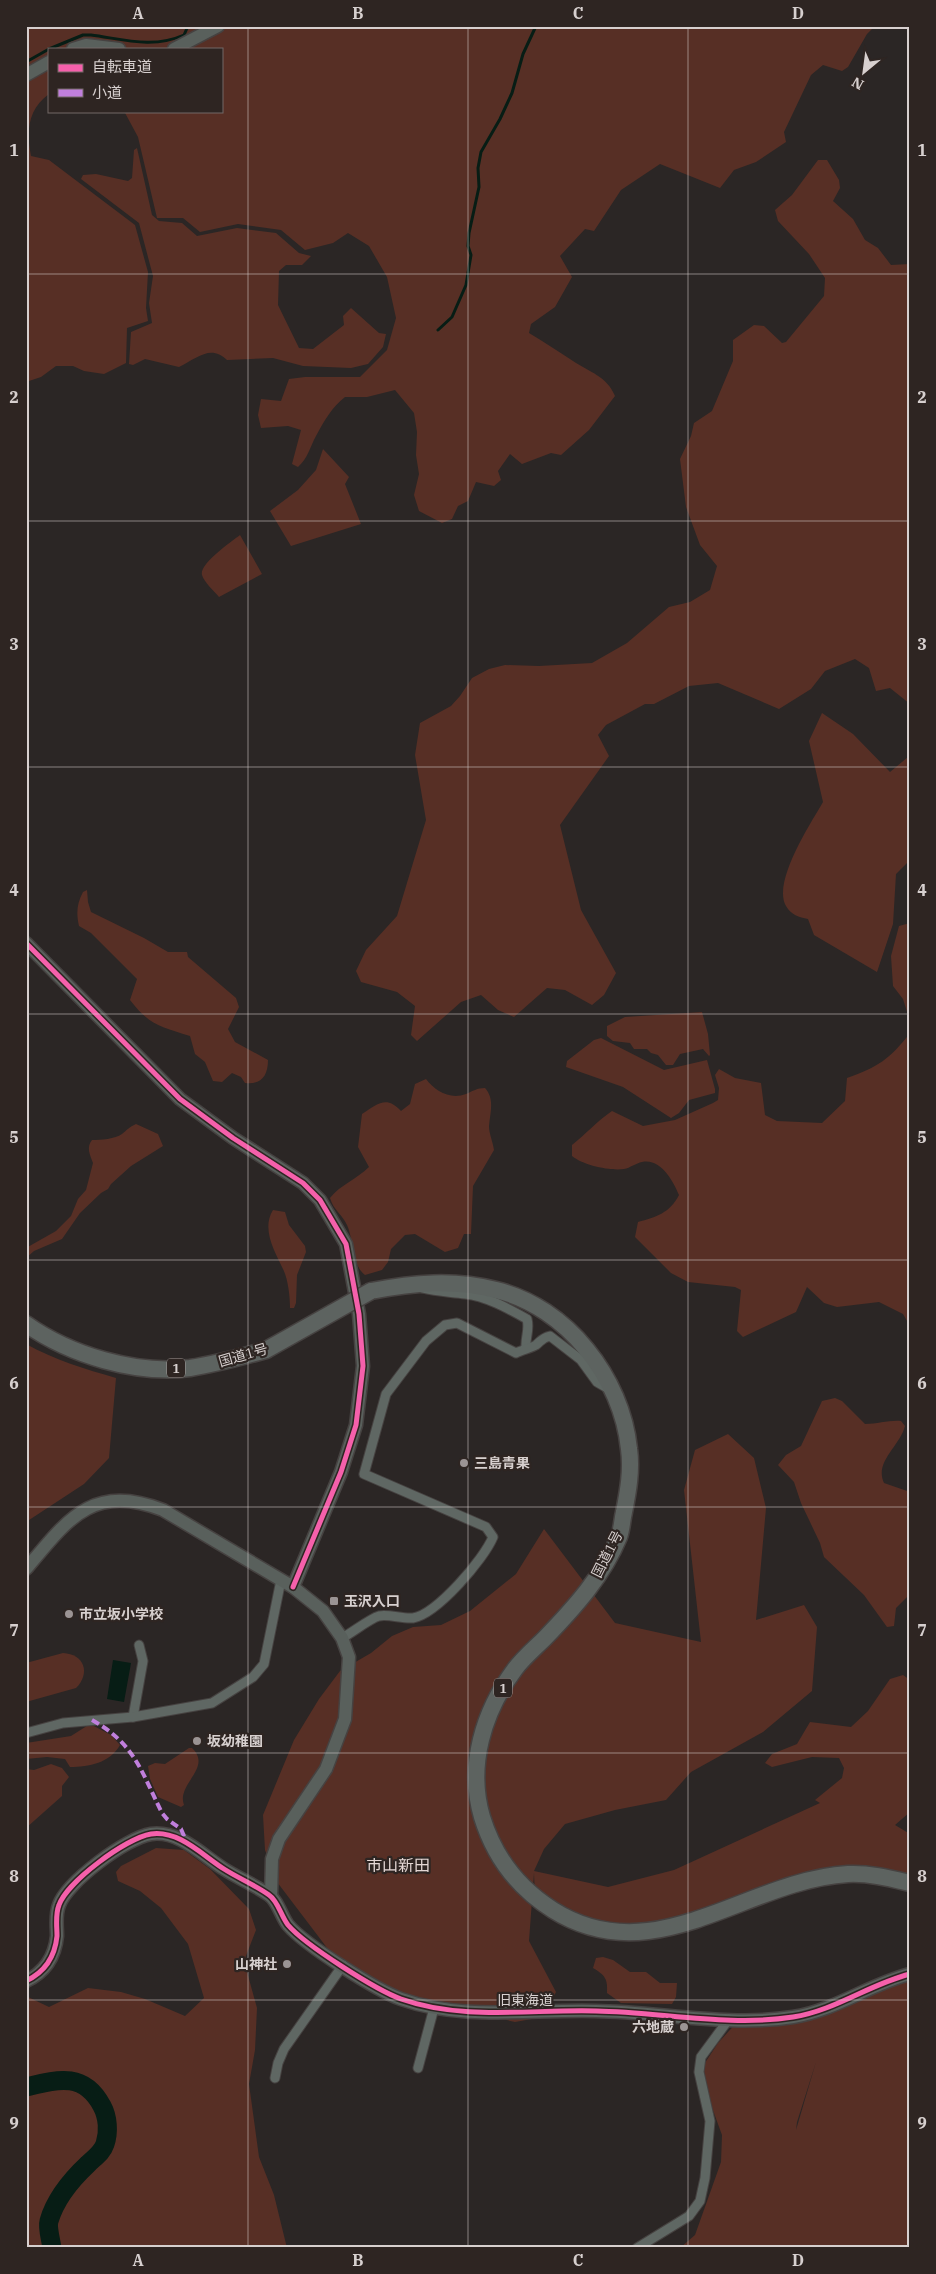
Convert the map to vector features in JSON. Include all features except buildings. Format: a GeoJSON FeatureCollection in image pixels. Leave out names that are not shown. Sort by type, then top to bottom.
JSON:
{"type":"FeatureCollection","features":[{"type":"Feature","properties":{"kind":"highway","name":"国道1号"},"geometry":{"type":"LineString","coordinates":[[26,1324],[48,1340],[86,1355],[115,1363],[189,1368],[266,1350],[371,1291],[408,1284],[443,1282],[495,1289],[516,1296],[543,1310],[580,1341],[612,1390],[630,1450],[628,1493],[619,1535],[600,1573],[574,1608],[516,1668],[497,1696],[481,1735],[476,1763],[476,1797],[486,1830],[502,1862],[522,1887],[551,1909],[585,1925],[618,1933],[654,1931],[691,1922],[788,1886],[816,1879],[846,1874],[866,1874],[910,1883]]}},
{"type":"Feature","properties":{"kind":"street"},"geometry":{"type":"LineString","coordinates":[[176,48],[218,26]]}},
{"type":"Feature","properties":{"kind":"street"},"geometry":{"type":"LineString","coordinates":[[76,48],[86,45],[111,48]]}},
{"type":"Feature","properties":{"kind":"street"},"geometry":{"type":"LineString","coordinates":[[26,75],[48,63]]}},
{"type":"Feature","properties":{"kind":"street"},"geometry":{"type":"LineString","coordinates":[[26,943],[180,1099],[233,1138],[303,1183],[320,1200],[346,1244],[359,1314],[362,1366],[356,1425],[341,1472],[293,1587]]}},
{"type":"Feature","properties":{"kind":"street"},"geometry":{"type":"LineString","coordinates":[[408,1284],[435,1292],[467,1294],[508,1308],[527,1319],[529,1328],[525,1339],[526,1348]]}},
{"type":"Feature","properties":{"kind":"street"},"geometry":{"type":"LineString","coordinates":[[342,1638],[379,1616],[414,1618],[430,1611],[450,1593],[489,1548],[493,1537],[486,1527],[364,1474],[386,1394],[426,1341],[445,1325],[457,1323],[516,1353],[535,1346],[542,1337],[550,1336],[581,1360],[597,1382],[612,1390]]}},
{"type":"Feature","properties":{"kind":"street"},"geometry":{"type":"LineString","coordinates":[[26,1569],[62,1527],[78,1514],[99,1503],[117,1500],[141,1501],[163,1510],[293,1587],[323,1611],[342,1638],[349,1657],[345,1719],[326,1769],[279,1839],[272,1859],[271,1896]]}},
{"type":"Feature","properties":{"kind":"street"},"geometry":{"type":"LineString","coordinates":[[26,1733],[63,1723],[133,1717],[212,1703],[253,1677],[264,1664],[281,1580]]}},
{"type":"Feature","properties":{"kind":"street"},"geometry":{"type":"LineString","coordinates":[[133,1717],[142,1661],[139,1645]]}},
{"type":"Feature","properties":{"kind":"street","name":"旧東海道"},"geometry":{"type":"LineString","coordinates":[[26,1981],[35,1977],[50,1960],[56,1939],[56,1913],[60,1902],[74,1882],[121,1847],[137,1838],[152,1834],[162,1834],[187,1843],[224,1869],[271,1896],[289,1926],[304,1940],[386,1993],[434,2008],[460,2012],[596,2011],[729,2019],[794,2018],[820,2010],[894,1978],[910,1974]]}},
{"type":"Feature","properties":{"kind":"street"},"geometry":{"type":"LineString","coordinates":[[275,2078],[284,2049],[343,1966]]}},
{"type":"Feature","properties":{"kind":"street"},"geometry":{"type":"LineString","coordinates":[[418,2068],[434,2008]]}},
{"type":"Feature","properties":{"kind":"street"},"geometry":{"type":"LineString","coordinates":[[637,2248],[689,2216],[700,2201],[705,2178],[710,2121],[699,2072],[701,2057],[729,2019]]}},
{"type":"Feature","properties":{"kind":"shaded area"},"geometry":{"type":"Polygon","coordinates":[[[26,26],[875,26],[867,34],[848,67],[842,71],[823,65],[811,75],[784,132],[786,142],[756,162],[734,170],[720,188],[660,164],[621,190],[594,231],[585,229],[560,256],[572,277],[555,307],[531,324],[529,333],[597,375],[612,389],[615,396],[589,430],[561,455],[551,453],[522,464],[510,454],[498,471],[501,480],[494,486],[476,482],[468,501],[458,506],[452,519],[442,523],[419,511],[414,495],[419,474],[414,413],[395,390],[367,397],[345,397],[329,415],[316,436],[307,456],[298,467],[292,464],[301,430],[288,426],[261,428],[258,415],[261,399],[281,401],[289,379],[305,377],[360,377],[387,350],[396,318],[387,277],[369,246],[348,233],[333,243],[305,250],[281,230],[238,224],[200,232],[183,218],[157,218],[138,137],[125,112],[222,112],[222,48],[48,48],[48,95],[37,106],[30,121],[29,147],[31,156],[49,160],[135,225],[148,272],[146,308],[148,321],[127,328],[126,363],[104,374],[84,371],[73,366],[56,366],[41,377],[26,382],[26,26]]]}},
{"type":"Feature","properties":{"kind":"shaded area"},"geometry":{"type":"Polygon","coordinates":[[[137,148],[152,215],[159,221],[182,223],[197,236],[237,228],[276,233],[299,253],[311,256],[302,265],[286,265],[279,271],[278,305],[299,348],[313,349],[344,325],[343,316],[351,308],[379,333],[386,334],[383,347],[368,364],[351,368],[303,366],[273,358],[227,360],[215,353],[204,354],[179,367],[145,359],[133,365],[129,364],[131,332],[152,323],[149,303],[153,276],[139,223],[81,179],[83,175],[96,174],[128,181],[132,178],[134,150],[137,148]]]}},
{"type":"Feature","properties":{"kind":"shaded area"},"geometry":{"type":"Polygon","coordinates":[[[818,160],[827,160],[839,180],[840,188],[833,201],[853,219],[865,240],[878,248],[891,265],[910,264],[910,704],[890,688],[876,691],[869,668],[855,659],[825,671],[811,689],[779,709],[718,683],[689,686],[654,704],[645,704],[606,725],[598,735],[609,756],[560,825],[581,910],[616,973],[604,995],[592,1005],[565,990],[547,988],[514,1017],[498,1010],[481,995],[461,1002],[417,1041],[411,1035],[415,1006],[397,992],[361,982],[356,971],[366,950],[397,916],[426,820],[415,755],[420,723],[451,706],[472,678],[489,669],[505,665],[539,666],[592,663],[627,643],[669,607],[690,602],[710,590],[717,566],[700,545],[686,507],[680,459],[691,436],[694,423],[712,411],[733,361],[733,340],[754,325],[764,326],[782,343],[786,342],[824,296],[825,278],[809,254],[778,221],[775,210],[792,195],[818,160]]]}},
{"type":"Feature","properties":{"kind":"shaded area"},"geometry":{"type":"Polygon","coordinates":[[[323,449],[349,477],[345,484],[361,524],[291,546],[270,511],[298,490],[316,470],[323,449]]]}},
{"type":"Feature","properties":{"kind":"shaded area"},"geometry":{"type":"Polygon","coordinates":[[[240,535],[262,574],[219,597],[205,581],[202,570],[210,559],[240,535]]]}},
{"type":"Feature","properties":{"kind":"shaded area"},"geometry":{"type":"Polygon","coordinates":[[[822,713],[853,734],[890,772],[908,757],[910,758],[910,860],[896,874],[893,924],[877,972],[814,935],[808,919],[790,912],[783,896],[788,868],[802,838],[823,802],[809,741],[822,713]]]}},
{"type":"Feature","properties":{"kind":"shaded area"},"geometry":{"type":"Polygon","coordinates":[[[87,890],[91,912],[168,952],[187,952],[188,957],[236,998],[239,1007],[228,1029],[235,1042],[268,1060],[267,1071],[259,1081],[245,1083],[241,1077],[232,1073],[222,1082],[213,1081],[205,1062],[195,1054],[190,1036],[156,1024],[143,1015],[130,1000],[137,979],[91,933],[79,926],[78,904],[83,892],[87,890]]]}},
{"type":"Feature","properties":{"kind":"shaded area"},"geometry":{"type":"Polygon","coordinates":[[[910,923],[910,1021],[903,999],[893,986],[891,956],[899,926],[910,923]]]}},
{"type":"Feature","properties":{"kind":"shaded area"},"geometry":{"type":"Polygon","coordinates":[[[702,1012],[708,1034],[709,1056],[703,1049],[680,1054],[673,1065],[666,1065],[658,1055],[651,1053],[647,1049],[634,1049],[630,1043],[613,1041],[607,1036],[607,1026],[625,1017],[702,1012]]]}},
{"type":"Feature","properties":{"kind":"shaded area"},"geometry":{"type":"Polygon","coordinates":[[[910,1033],[910,1326],[903,1314],[879,1302],[837,1307],[824,1303],[807,1287],[796,1312],[743,1337],[737,1331],[741,1290],[735,1287],[688,1282],[671,1273],[635,1237],[638,1222],[657,1216],[667,1210],[679,1195],[665,1172],[660,1167],[649,1162],[624,1169],[611,1169],[589,1165],[572,1156],[572,1145],[612,1111],[643,1126],[675,1120],[713,1103],[718,1100],[719,1088],[715,1075],[719,1069],[735,1078],[761,1083],[765,1115],[777,1121],[822,1123],[845,1101],[847,1078],[883,1061],[910,1033]]]}},
{"type":"Feature","properties":{"kind":"shaded area"},"geometry":{"type":"Polygon","coordinates":[[[601,1038],[664,1070],[707,1060],[715,1093],[689,1100],[679,1113],[671,1118],[623,1087],[566,1067],[567,1061],[594,1040],[601,1038]]]}},
{"type":"Feature","properties":{"kind":"shaded area"},"geometry":{"type":"Polygon","coordinates":[[[426,1079],[438,1091],[449,1095],[460,1096],[485,1088],[490,1097],[489,1129],[494,1150],[473,1186],[471,1234],[464,1234],[458,1248],[445,1252],[415,1234],[405,1235],[391,1249],[388,1262],[382,1270],[365,1275],[357,1265],[347,1225],[330,1198],[369,1167],[358,1147],[362,1114],[377,1104],[386,1102],[396,1106],[401,1111],[410,1104],[415,1084],[426,1079]]]}},
{"type":"Feature","properties":{"kind":"shaded area"},"geometry":{"type":"Polygon","coordinates":[[[136,1124],[158,1134],[163,1146],[131,1166],[108,1189],[101,1193],[80,1213],[62,1239],[34,1251],[26,1258],[26,1248],[56,1231],[71,1216],[78,1199],[86,1190],[93,1163],[89,1148],[92,1140],[116,1137],[136,1124]]]}},
{"type":"Feature","properties":{"kind":"shaded area"},"geometry":{"type":"Polygon","coordinates":[[[273,1210],[285,1212],[289,1225],[305,1246],[306,1252],[297,1275],[296,1303],[294,1308],[290,1308],[286,1278],[273,1248],[269,1233],[268,1225],[273,1210]]]}},
{"type":"Feature","properties":{"kind":"shaded area"},"geometry":{"type":"Polygon","coordinates":[[[26,1344],[82,1368],[116,1378],[109,1458],[84,1484],[26,1522],[26,1344]]]}},
{"type":"Feature","properties":{"kind":"shaded area"},"geometry":{"type":"Polygon","coordinates":[[[835,1398],[842,1401],[865,1424],[901,1421],[905,1426],[882,1468],[884,1483],[910,1492],[910,1594],[896,1608],[894,1626],[887,1627],[864,1595],[824,1557],[794,1482],[778,1465],[786,1455],[801,1446],[822,1401],[835,1398]]]}},
{"type":"Feature","properties":{"kind":"shaded area"},"geometry":{"type":"Polygon","coordinates":[[[728,1434],[754,1458],[766,1508],[756,1620],[804,1605],[817,1627],[812,1691],[763,1732],[691,1772],[666,1800],[615,1810],[565,1824],[544,1849],[534,1871],[608,1887],[674,1870],[820,1803],[815,1800],[842,1778],[844,1768],[839,1758],[812,1757],[772,1767],[765,1763],[772,1754],[797,1744],[810,1722],[851,1727],[868,1711],[890,1679],[903,1675],[910,1680],[910,1812],[895,1825],[910,1834],[910,1882],[854,1870],[659,1930],[591,1927],[535,1897],[534,1873],[529,1941],[556,1992],[543,2017],[515,2022],[411,1998],[337,1961],[277,1882],[265,1850],[263,1815],[294,1740],[319,1699],[340,1671],[371,1653],[392,1636],[413,1627],[441,1625],[470,1611],[516,1574],[544,1529],[615,1623],[701,1642],[684,1490],[695,1450],[728,1434]]]}},
{"type":"Feature","properties":{"kind":"shaded area"},"geometry":{"type":"Polygon","coordinates":[[[63,1653],[76,1657],[83,1665],[84,1671],[81,1682],[76,1688],[26,1702],[26,1663],[63,1653]]]}},
{"type":"Feature","properties":{"kind":"shaded area"},"geometry":{"type":"Polygon","coordinates":[[[113,1660],[131,1663],[124,1702],[107,1699],[113,1660]]]}},
{"type":"Feature","properties":{"kind":"shaded area"},"geometry":{"type":"Polygon","coordinates":[[[90,1724],[111,1735],[120,1745],[105,1760],[92,1765],[70,1767],[65,1759],[47,1757],[26,1759],[26,1743],[71,1736],[90,1724]]]}},
{"type":"Feature","properties":{"kind":"shaded area"},"geometry":{"type":"Polygon","coordinates":[[[189,1748],[192,1748],[197,1755],[198,1762],[197,1769],[185,1790],[183,1797],[184,1805],[181,1807],[158,1797],[150,1779],[148,1766],[155,1763],[165,1764],[189,1748]]]}},
{"type":"Feature","properties":{"kind":"shaded area"},"geometry":{"type":"Polygon","coordinates":[[[51,1764],[62,1768],[69,1777],[62,1786],[62,1796],[26,1828],[26,1769],[34,1770],[51,1764]]]}},
{"type":"Feature","properties":{"kind":"shaded area"},"geometry":{"type":"Polygon","coordinates":[[[156,1848],[184,1850],[210,1869],[249,1909],[256,1930],[244,1961],[257,2008],[255,2050],[249,2084],[259,2157],[274,2195],[287,2248],[26,2248],[26,1996],[49,2007],[88,1988],[121,1992],[145,1999],[185,2016],[204,1998],[188,1944],[161,1908],[140,1891],[118,1881],[116,1872],[121,1866],[156,1848]]]}},
{"type":"Feature","properties":{"kind":"shaded area"},"geometry":{"type":"Polygon","coordinates":[[[603,1957],[613,1960],[630,1972],[646,1972],[660,1983],[677,1983],[676,1997],[672,2004],[621,2003],[607,1993],[605,1978],[593,1968],[596,1958],[603,1957]]]}},
{"type":"Feature","properties":{"kind":"shaded area"},"geometry":{"type":"Polygon","coordinates":[[[910,1980],[910,2248],[680,2248],[695,2235],[721,2162],[722,2135],[699,2072],[718,2043],[739,2020],[809,2013],[910,1980]],[[816,2062],[797,2122],[796,2130],[816,2062]]]}},
{"type":"Feature","properties":{"kind":"waterway"},"geometry":{"type":"LineString","coordinates":[[51,48],[83,35],[138,42],[161,41],[184,35],[188,26]]}},
{"type":"Feature","properties":{"kind":"waterway"},"geometry":{"type":"LineString","coordinates":[[438,330],[452,317],[466,285],[471,255],[468,246],[469,233],[479,187],[478,168],[481,152],[512,93],[523,54],[536,26]]}},
{"type":"Feature","properties":{"kind":"waterway"},"geometry":{"type":"LineString","coordinates":[[26,62],[48,50]]}},
{"type":"Feature","properties":{"kind":"waterway"},"geometry":{"type":"LineString","coordinates":[[26,2087],[60,2081],[79,2083],[95,2095],[104,2110],[107,2120],[107,2135],[102,2150],[70,2183],[52,2213],[48,2227],[52,2248]]}},
{"type":"Feature","properties":{"kind":"marked path"},"geometry":{"type":"LineString","coordinates":[[92,1720],[106,1729],[128,1749],[142,1771],[162,1813],[181,1829],[187,1843]]}},
{"type":"Feature","properties":{"kind":"cycle path"},"geometry":{"type":"LineString","coordinates":[[26,943],[180,1099],[233,1138],[303,1183],[320,1200],[346,1244],[359,1314],[363,1366],[356,1425],[341,1472],[293,1587]]}},
{"type":"Feature","properties":{"kind":"cycle path"},"geometry":{"type":"LineString","coordinates":[[26,1981],[39,1973],[51,1957],[56,1943],[59,1905],[73,1885],[85,1873],[113,1852],[140,1837],[151,1834],[171,1836],[190,1845],[224,1869],[269,1895],[275,1901],[288,1925],[309,1944],[375,1986],[401,1999],[425,2006],[473,2012],[596,2011],[720,2020],[769,2020],[808,2014],[895,1978],[910,1974]]}},
{"type":"Feature","properties":{"kind":"place","name":"三島青果"},"geometry":{"type":"Point","coordinates":[464,1463]}},
{"type":"Feature","properties":{"kind":"place","name":"玉沢入口"},"geometry":{"type":"Point","coordinates":[334,1601]}},
{"type":"Feature","properties":{"kind":"place","name":"市立坂小学校"},"geometry":{"type":"Point","coordinates":[69,1614]}},
{"type":"Feature","properties":{"kind":"place","name":"坂幼稚園"},"geometry":{"type":"Point","coordinates":[197,1741]}},
{"type":"Feature","properties":{"kind":"place","name":"山神社"},"geometry":{"type":"Point","coordinates":[287,1964]}},
{"type":"Feature","properties":{"kind":"place","name":"六地蔵"},"geometry":{"type":"Point","coordinates":[684,2027]}},
{"type":"Feature","properties":{"kind":"district","name":"市山新田"},"geometry":{"type":"Point","coordinates":[398,1865]}}]}
